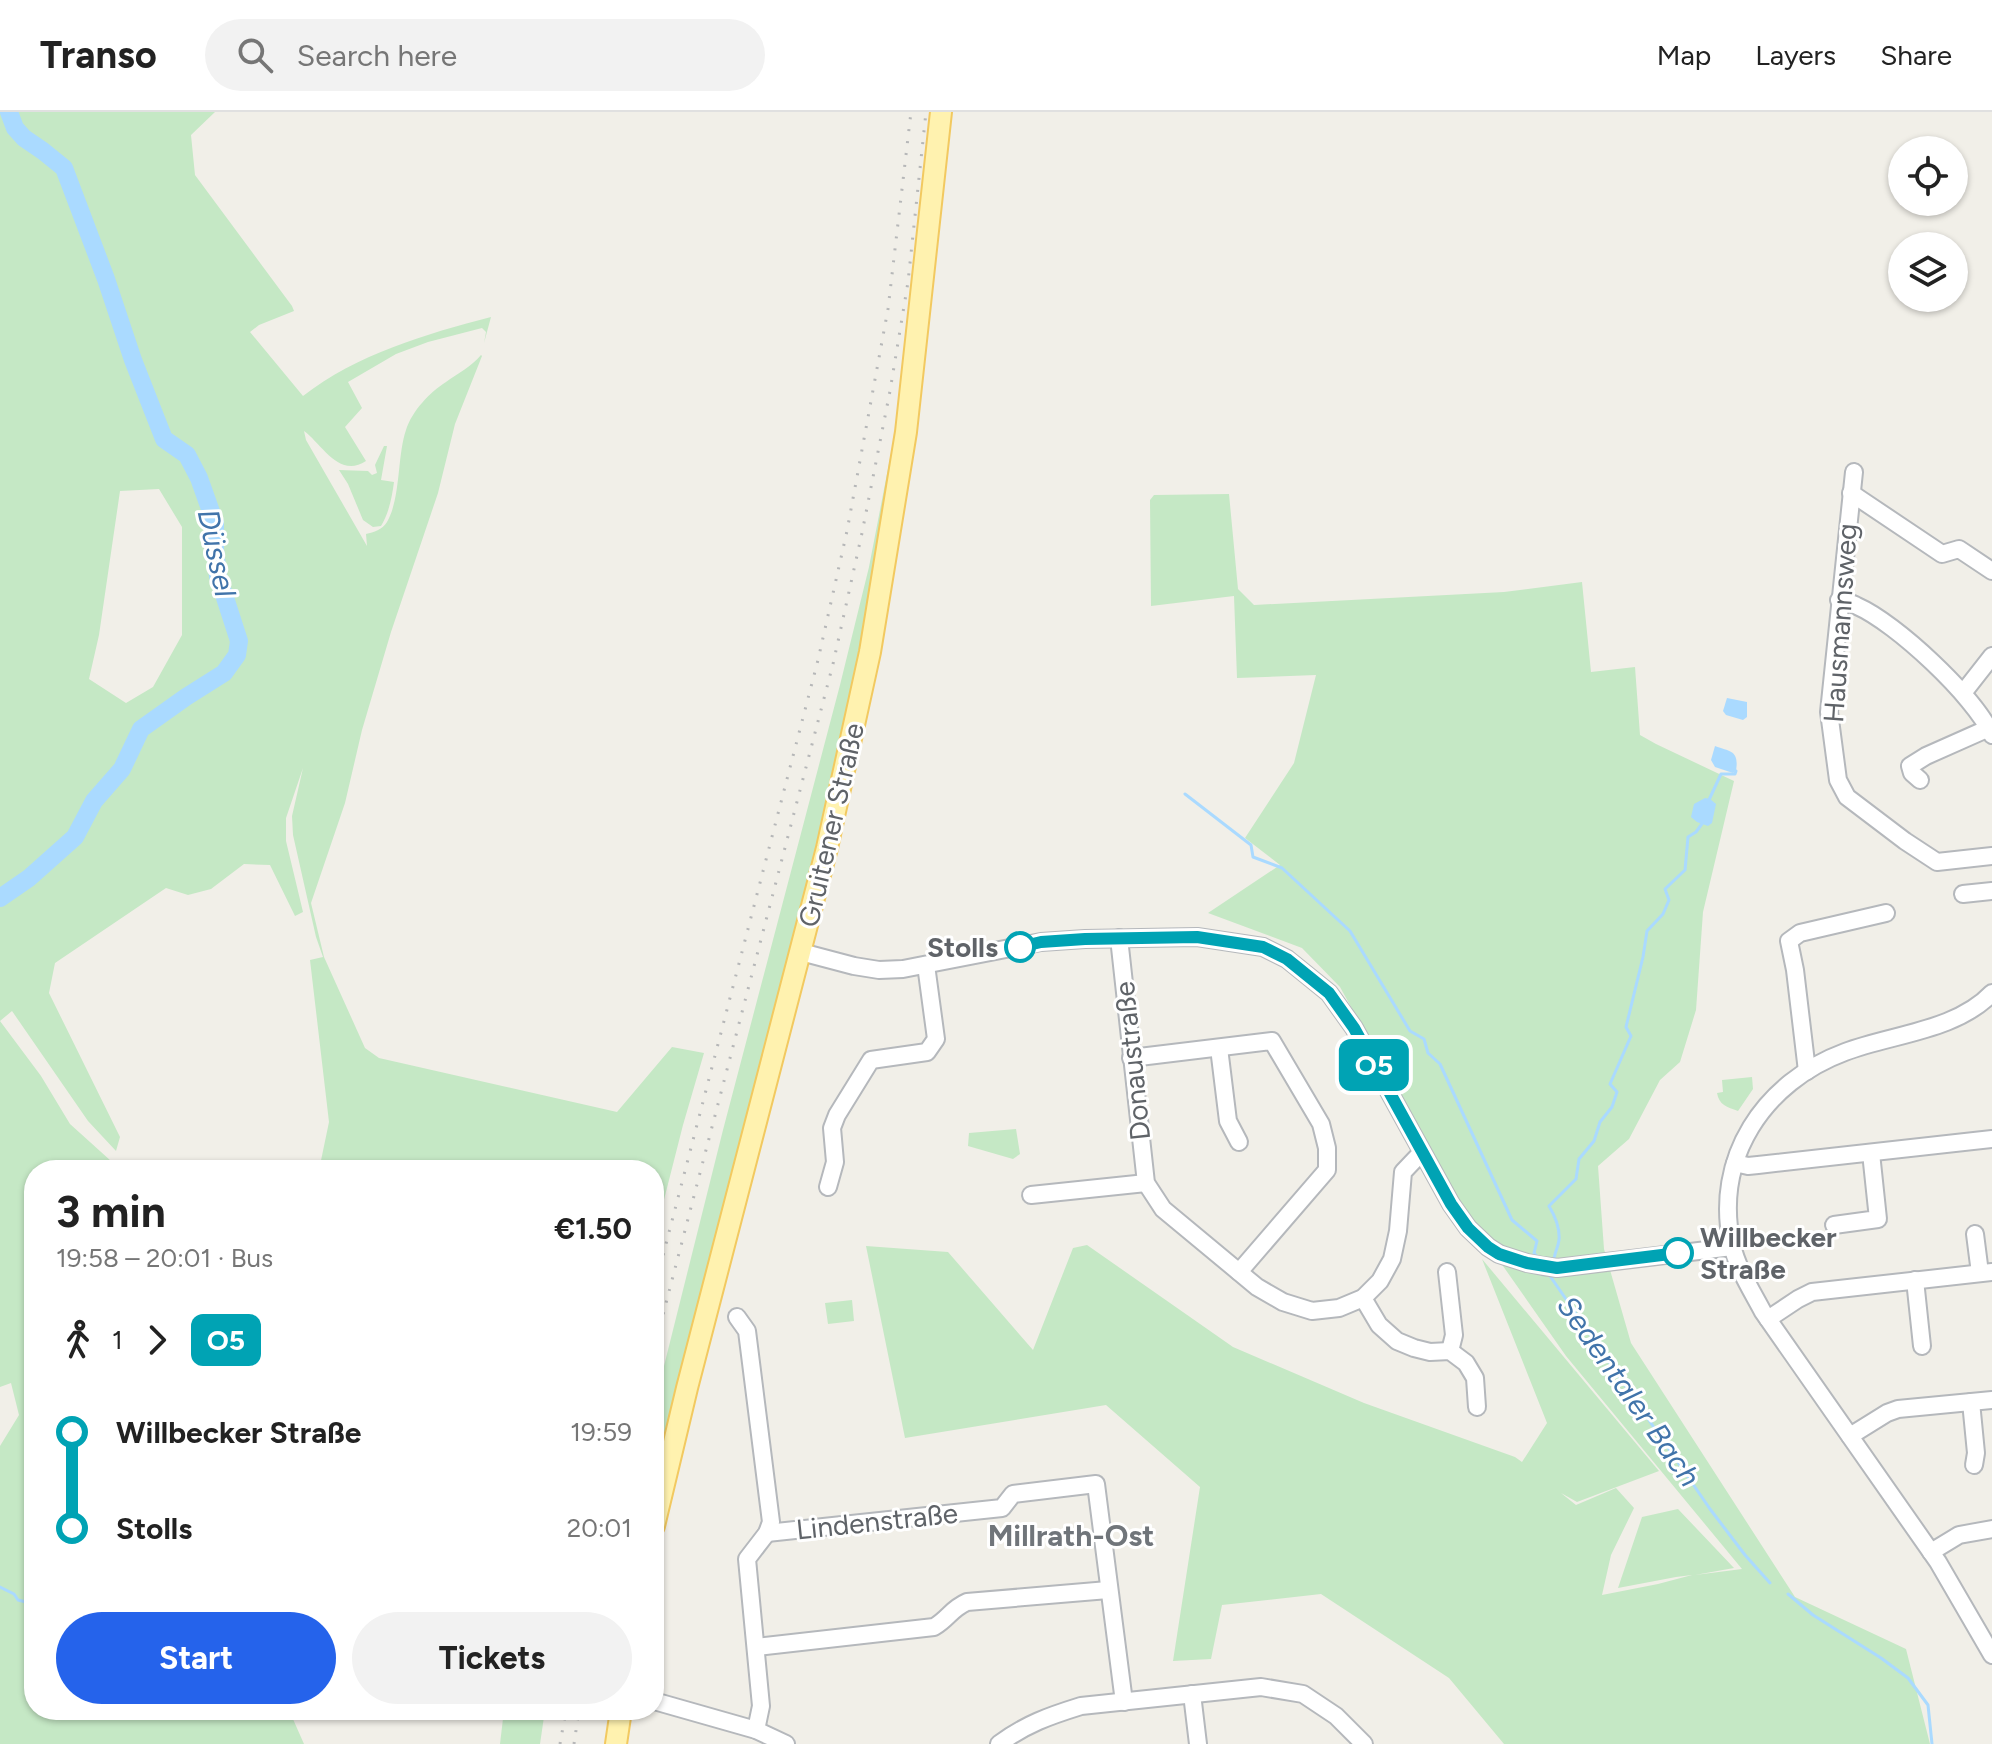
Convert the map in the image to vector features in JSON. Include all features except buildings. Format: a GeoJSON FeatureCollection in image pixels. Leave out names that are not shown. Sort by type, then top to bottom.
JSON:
{"type":"FeatureCollection","features":[{"type":"Feature","properties":{"kind":"main road","name":"Gruitener Straße"},"geometry":{"type":"LineString","coordinates":[[664,1485],[838,803],[882,587],[906,432],[941,112]]}},
{"type":"Feature","properties":{"kind":"main road"},"geometry":{"type":"LineString","coordinates":[[616,1744],[620,1720]]}},
{"type":"Feature","properties":{"kind":"street","name":"Hausmannsweg"},"geometry":{"type":"LineString","coordinates":[[1854,472],[1829,712],[1838,780],[1847,797],[1937,862],[1992,856]]}},
{"type":"Feature","properties":{"kind":"street"},"geometry":{"type":"LineString","coordinates":[[1851,493],[1942,554],[1959,549],[1992,571]]}},
{"type":"Feature","properties":{"kind":"street"},"geometry":{"type":"LineString","coordinates":[[1839,600],[1858,606],[1887,625],[1931,662],[1963,693],[1990,731],[1926,756],[1910,766],[1912,773],[1920,780]]}},
{"type":"Feature","properties":{"kind":"street"},"geometry":{"type":"LineString","coordinates":[[1963,693],[1992,656]]}},
{"type":"Feature","properties":{"kind":"street"},"geometry":{"type":"LineString","coordinates":[[1963,894],[1992,891]]}},
{"type":"Feature","properties":{"kind":"street"},"geometry":{"type":"LineString","coordinates":[[1807,1071],[1789,941],[1800,933],[1886,913]]}},
{"type":"Feature","properties":{"kind":"street"},"geometry":{"type":"LineString","coordinates":[[801,952],[879,970],[903,969],[1041,942],[1197,937],[1263,947],[1287,959],[1329,993],[1354,1028],[1451,1204],[1468,1228],[1488,1247],[1527,1263],[1557,1268],[1732,1247]]}},
{"type":"Feature","properties":{"kind":"street","name":"Donaustraße"},"geometry":{"type":"LineString","coordinates":[[1119,938],[1146,1183]]}},
{"type":"Feature","properties":{"kind":"street"},"geometry":{"type":"LineString","coordinates":[[828,1187],[835,1162],[832,1128],[871,1060],[927,1052],[936,1039],[926,965]]}},
{"type":"Feature","properties":{"kind":"street"},"geometry":{"type":"LineString","coordinates":[[1991,1649],[1931,1552],[1768,1319],[1732,1247],[1727,1208],[1730,1182],[1744,1139],[1760,1113],[1783,1088],[1807,1071],[1845,1052],[1961,1015],[1992,993]]}},
{"type":"Feature","properties":{"kind":"street"},"geometry":{"type":"LineString","coordinates":[[1131,1058],[1272,1041],[1321,1124],[1327,1148],[1327,1170],[1239,1272]]}},
{"type":"Feature","properties":{"kind":"street"},"geometry":{"type":"LineString","coordinates":[[1219,1048],[1228,1121],[1239,1142]]}},
{"type":"Feature","properties":{"kind":"street"},"geometry":{"type":"LineString","coordinates":[[1735,1163],[1748,1166],[1992,1139]]}},
{"type":"Feature","properties":{"kind":"street"},"geometry":{"type":"LineString","coordinates":[[1031,1195],[1146,1183],[1163,1209],[1257,1287],[1283,1302],[1312,1311],[1339,1308],[1363,1298],[1380,1281],[1392,1259],[1398,1231],[1403,1172],[1422,1152]]}},
{"type":"Feature","properties":{"kind":"street"},"geometry":{"type":"LineString","coordinates":[[1834,1225],[1878,1219],[1871,1153]]}},
{"type":"Feature","properties":{"kind":"street"},"geometry":{"type":"LineString","coordinates":[[1768,1319],[1812,1292],[1986,1273],[1975,1234]]}},
{"type":"Feature","properties":{"kind":"street"},"geometry":{"type":"LineString","coordinates":[[1447,1272],[1454,1335],[1450,1351]]}},
{"type":"Feature","properties":{"kind":"street"},"geometry":{"type":"LineString","coordinates":[[1915,1280],[1922,1346]]}},
{"type":"Feature","properties":{"kind":"street"},"geometry":{"type":"LineString","coordinates":[[1363,1298],[1379,1325],[1397,1341],[1430,1352],[1450,1351],[1466,1363],[1475,1378],[1477,1407]]}},
{"type":"Feature","properties":{"kind":"street"},"geometry":{"type":"LineString","coordinates":[[737,1317],[747,1331],[771,1522],[767,1533],[747,1559],[761,1706],[756,1730]]}},
{"type":"Feature","properties":{"kind":"street"},"geometry":{"type":"LineString","coordinates":[[1850,1436],[1898,1409],[1992,1400]]}},
{"type":"Feature","properties":{"kind":"street"},"geometry":{"type":"LineString","coordinates":[[1971,1402],[1976,1453],[1974,1465]]}},
{"type":"Feature","properties":{"kind":"street","name":"Lindenstraße"},"geometry":{"type":"LineString","coordinates":[[767,1533],[1002,1508],[1013,1494],[1096,1484],[1124,1702]]}},
{"type":"Feature","properties":{"kind":"street"},"geometry":{"type":"LineString","coordinates":[[1931,1552],[1959,1535],[1992,1529]]}},
{"type":"Feature","properties":{"kind":"street"},"geometry":{"type":"LineString","coordinates":[[756,1647],[934,1627],[945,1620],[954,1608],[967,1602],[1108,1590]]}},
{"type":"Feature","properties":{"kind":"street"},"geometry":{"type":"LineString","coordinates":[[999,1744],[1018,1730],[1081,1706],[1261,1687],[1303,1694],[1336,1716],[1364,1744]]}},
{"type":"Feature","properties":{"kind":"street"},"geometry":{"type":"LineString","coordinates":[[1192,1694],[1198,1744]]}},
{"type":"Feature","properties":{"kind":"street"},"geometry":{"type":"LineString","coordinates":[[664,1704],[756,1730],[786,1744]]}},
{"type":"Feature","properties":{"kind":"green space"},"geometry":{"type":"Polygon","coordinates":[[[0,112],[215,112],[191,135],[195,175],[292,306],[294,311],[259,325],[250,332],[303,396],[369,357],[417,338],[491,317],[484,343],[486,332],[482,328],[428,342],[396,354],[348,382],[362,408],[345,427],[366,461],[347,466],[339,463],[304,431],[306,440],[367,546],[366,534],[383,527],[391,512],[403,440],[413,416],[434,391],[482,356],[455,424],[438,493],[362,730],[345,803],[311,903],[324,957],[365,1048],[379,1058],[617,1112],[672,1047],[704,1053],[664,1200],[664,1160],[321,1160],[329,1122],[310,960],[323,957],[293,835],[292,816],[303,768],[286,818],[286,841],[303,912],[295,916],[270,865],[244,864],[211,889],[188,895],[166,888],[55,963],[49,993],[120,1137],[116,1151],[88,1121],[12,1011],[0,1021],[0,112]],[[159,489],[120,491],[99,635],[89,679],[126,703],[153,687],[182,635],[182,527],[159,489]]]}},
{"type":"Feature","properties":{"kind":"green space"},"geometry":{"type":"Polygon","coordinates":[[[384,446],[387,446],[381,480],[394,482],[384,521],[381,526],[373,527],[363,520],[339,470],[377,473],[375,465],[384,446]]]}},
{"type":"Feature","properties":{"kind":"green space"},"geometry":{"type":"Polygon","coordinates":[[[898,452],[837,785],[664,1458],[664,1366],[840,685],[869,567],[891,453],[898,452]]]}},
{"type":"Feature","properties":{"kind":"green space"},"geometry":{"type":"Polygon","coordinates":[[[1229,494],[1238,589],[1254,605],[1504,592],[1582,582],[1591,672],[1635,667],[1640,735],[1734,781],[1703,912],[1696,1010],[1680,1062],[1660,1080],[1629,1139],[1598,1166],[1604,1249],[1631,1343],[1795,1597],[1906,1649],[1930,1744],[1504,1744],[1449,1678],[1321,1594],[1222,1605],[1211,1659],[1173,1661],[1200,1487],[1106,1405],[905,1438],[866,1246],[948,1252],[1033,1350],[1073,1248],[1087,1245],[1233,1347],[1364,1403],[1522,1462],[1547,1423],[1482,1259],[1659,1471],[1577,1502],[1561,1493],[1576,1505],[1616,1488],[1634,1508],[1611,1555],[1602,1595],[1692,1575],[1618,1588],[1642,1517],[1678,1509],[1734,1568],[1695,1575],[1742,1569],[1566,1356],[1461,1206],[1340,987],[1302,948],[1208,913],[1280,865],[1245,838],[1294,763],[1316,675],[1237,678],[1234,596],[1151,606],[1150,500],[1154,495],[1229,494]]]}},
{"type":"Feature","properties":{"kind":"green space"},"geometry":{"type":"Polygon","coordinates":[[[0,1021],[41,1076],[70,1124],[110,1160],[24,1160],[24,1720],[293,1720],[304,1744],[0,1744],[0,1446],[19,1415],[11,1383],[0,1387],[0,1021]]]}},
{"type":"Feature","properties":{"kind":"green space"},"geometry":{"type":"Polygon","coordinates":[[[1752,1077],[1753,1089],[1738,1111],[1722,1103],[1717,1093],[1723,1092],[1722,1080],[1752,1077]]]}},
{"type":"Feature","properties":{"kind":"green space"},"geometry":{"type":"Polygon","coordinates":[[[1016,1129],[1020,1154],[1013,1159],[968,1146],[969,1133],[1016,1129]]]}},
{"type":"Feature","properties":{"kind":"green space"},"geometry":{"type":"Polygon","coordinates":[[[852,1300],[854,1321],[828,1324],[825,1303],[852,1300]]]}},
{"type":"Feature","properties":{"kind":"green space"},"geometry":{"type":"Polygon","coordinates":[[[503,1720],[544,1720],[540,1744],[500,1744],[503,1720]]]}},
{"type":"Feature","properties":{"kind":"water"},"geometry":{"type":"Polygon","coordinates":[[[1727,698],[1747,702],[1747,717],[1743,720],[1726,715],[1723,711],[1727,698]]]}},
{"type":"Feature","properties":{"kind":"water"},"geometry":{"type":"Polygon","coordinates":[[[1715,746],[1733,753],[1736,771],[1733,773],[1715,767],[1711,760],[1715,746]]]}},
{"type":"Feature","properties":{"kind":"water"},"geometry":{"type":"Polygon","coordinates":[[[1705,798],[1716,804],[1712,823],[1708,826],[1691,817],[1694,804],[1705,798]]]}},
{"type":"Feature","properties":{"kind":"waterway","name":"Düssel"},"geometry":{"type":"LineString","coordinates":[[0,898],[29,878],[75,837],[94,801],[122,769],[141,729],[224,673],[237,655],[239,641],[218,576],[215,523],[199,478],[187,455],[164,439],[64,168],[24,138],[15,128],[9,112]]}},
{"type":"Feature","properties":{"kind":"waterway"},"geometry":{"type":"LineString","coordinates":[[1708,802],[1721,774],[1735,774],[1736,771]]}},
{"type":"Feature","properties":{"kind":"waterway","name":"Sedentaler Bach"},"geometry":{"type":"LineString","coordinates":[[1185,794],[1251,845],[1253,857],[1282,868],[1350,931],[1410,1031],[1424,1039],[1428,1053],[1440,1064],[1512,1220],[1537,1241],[1534,1253],[1537,1257]]}},
{"type":"Feature","properties":{"kind":"waterway"},"geometry":{"type":"LineString","coordinates":[[1554,1261],[1559,1231],[1549,1206],[1576,1179],[1579,1159],[1594,1141],[1600,1122],[1612,1107],[1617,1092],[1610,1084],[1631,1036],[1626,1027],[1647,931],[1663,914],[1669,900],[1665,889],[1685,870],[1688,837],[1704,821]]}},
{"type":"Feature","properties":{"kind":"waterway","name":"Sedentaler Bach"},"geometry":{"type":"LineString","coordinates":[[1548,1273],[1710,1509],[1770,1583]]}},
{"type":"Feature","properties":{"kind":"waterway"},"geometry":{"type":"LineString","coordinates":[[0,1587],[24,1602]]}},
{"type":"Feature","properties":{"kind":"waterway","name":"Sedentaler Bach"},"geometry":{"type":"LineString","coordinates":[[1788,1594],[1813,1615],[1908,1678],[1928,1705],[1932,1744]]}},
{"type":"Feature","properties":{"kind":"railway"},"geometry":{"type":"LineString","coordinates":[[664,1252],[818,660],[847,531],[888,309],[911,112]]}},
{"type":"Feature","properties":{"kind":"railway"},"geometry":{"type":"LineString","coordinates":[[664,1311],[833,664],[862,533],[908,282],[926,112]]}},
{"type":"Feature","properties":{"kind":"railway"},"geometry":{"type":"LineString","coordinates":[[560,1744],[564,1720]]}},
{"type":"Feature","properties":{"kind":"railway"},"geometry":{"type":"LineString","coordinates":[[574,1744],[578,1720]]}},
{"type":"Feature","properties":{"kind":"bus line","name":"O5"},"geometry":{"type":"LineString","coordinates":[[1020,947],[1085,939],[1197,937],[1263,947],[1287,959],[1329,993],[1354,1028],[1451,1204],[1468,1228],[1488,1247],[1527,1263],[1557,1268],[1678,1253]]}},
{"type":"Feature","properties":{"kind":"place","name":"Stolls"},"geometry":{"type":"Point","coordinates":[1020,947]}},
{"type":"Feature","properties":{"kind":"place","name":"Willbecker Straße"},"geometry":{"type":"Point","coordinates":[1678,1253]}},
{"type":"Feature","properties":{"kind":"district","name":"Millrath-Ost"},"geometry":{"type":"Point","coordinates":[1071,1535]}}]}
